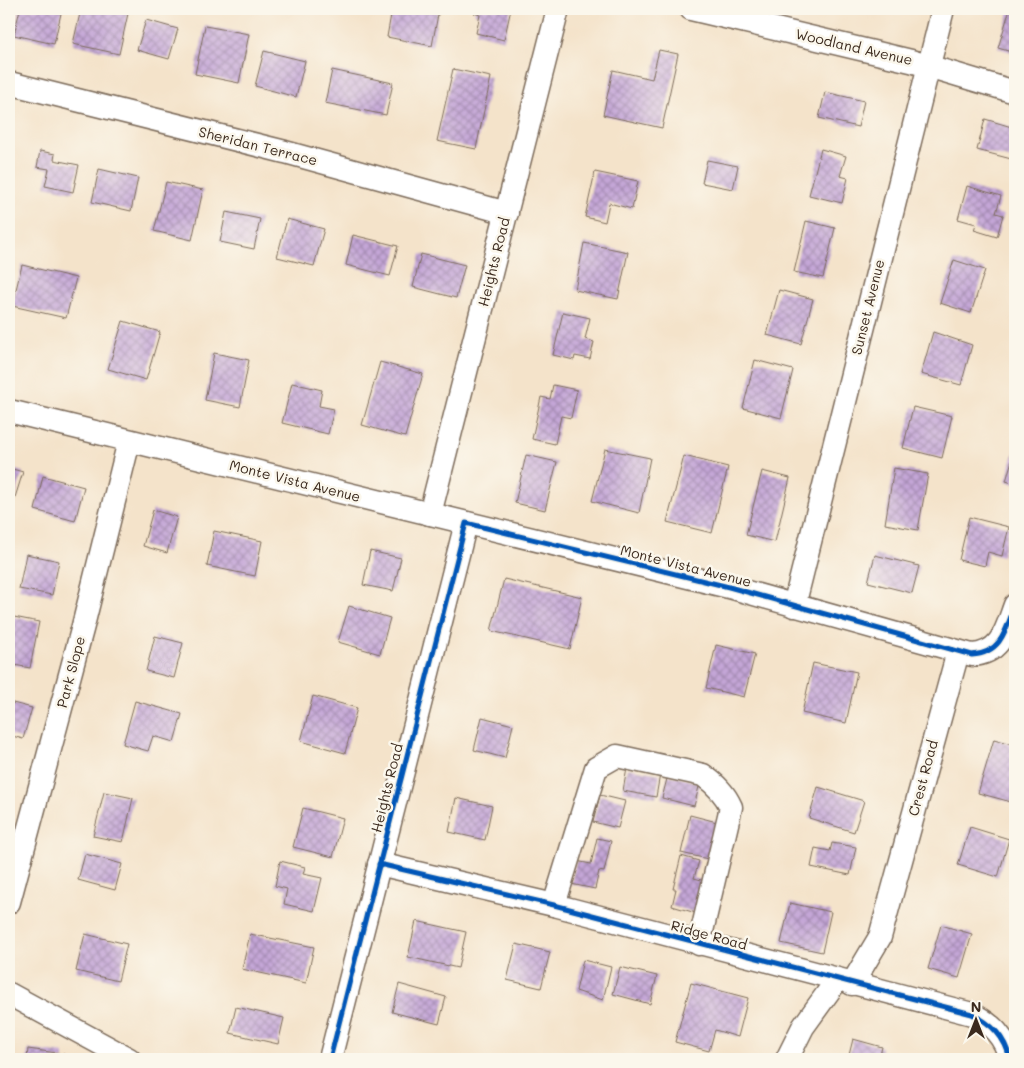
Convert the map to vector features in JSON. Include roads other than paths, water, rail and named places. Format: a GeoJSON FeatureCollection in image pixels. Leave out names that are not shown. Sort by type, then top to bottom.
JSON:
{"type":"FeatureCollection","features":[{"type":"Feature","properties":{"kind":"street","name":"Heights Road"},"geometry":{"type":"LineString","coordinates":[[430,514],[558,9]]}},
{"type":"Feature","properties":{"kind":"street","name":"Woodland Avenue"},"geometry":{"type":"LineString","coordinates":[[691,9],[929,66],[1015,92]]}},
{"type":"Feature","properties":{"kind":"street","name":"Sunset Avenue"},"geometry":{"type":"LineString","coordinates":[[794,606],[943,9]]}},
{"type":"Feature","properties":{"kind":"street","name":"Sheridan Terrace"},"geometry":{"type":"LineString","coordinates":[[9,83],[275,150],[507,213]]}},
{"type":"Feature","properties":{"kind":"street","name":"Monte Vista Avenue"},"geometry":{"type":"LineString","coordinates":[[9,411],[430,514],[794,606],[958,652]]}},
{"type":"Feature","properties":{"kind":"street","name":"Park Slope"},"geometry":{"type":"LineString","coordinates":[[9,902],[83,626],[129,441]]}},
{"type":"Feature","properties":{"kind":"street","name":"Heights Road"},"geometry":{"type":"LineString","coordinates":[[330,1059],[466,523]]}},
{"type":"Feature","properties":{"kind":"street"},"geometry":{"type":"LineString","coordinates":[[958,652],[972,655],[993,650],[1001,641],[1015,605]]}},
{"type":"Feature","properties":{"kind":"street","name":"Crest Road"},"geometry":{"type":"LineString","coordinates":[[787,1059],[803,1027],[844,982],[880,937],[958,652]]}},
{"type":"Feature","properties":{"kind":"street"},"geometry":{"type":"LineString","coordinates":[[554,905],[596,768],[617,756],[703,775],[714,783],[727,797],[731,807],[699,944]]}},
{"type":"Feature","properties":{"kind":"street","name":"Ridge Road"},"geometry":{"type":"LineString","coordinates":[[379,864],[554,905],[972,1014],[986,1021],[999,1034],[1008,1049],[1010,1059]]}},
{"type":"Feature","properties":{"kind":"street"},"geometry":{"type":"LineString","coordinates":[[9,994],[129,1059]]}}]}
